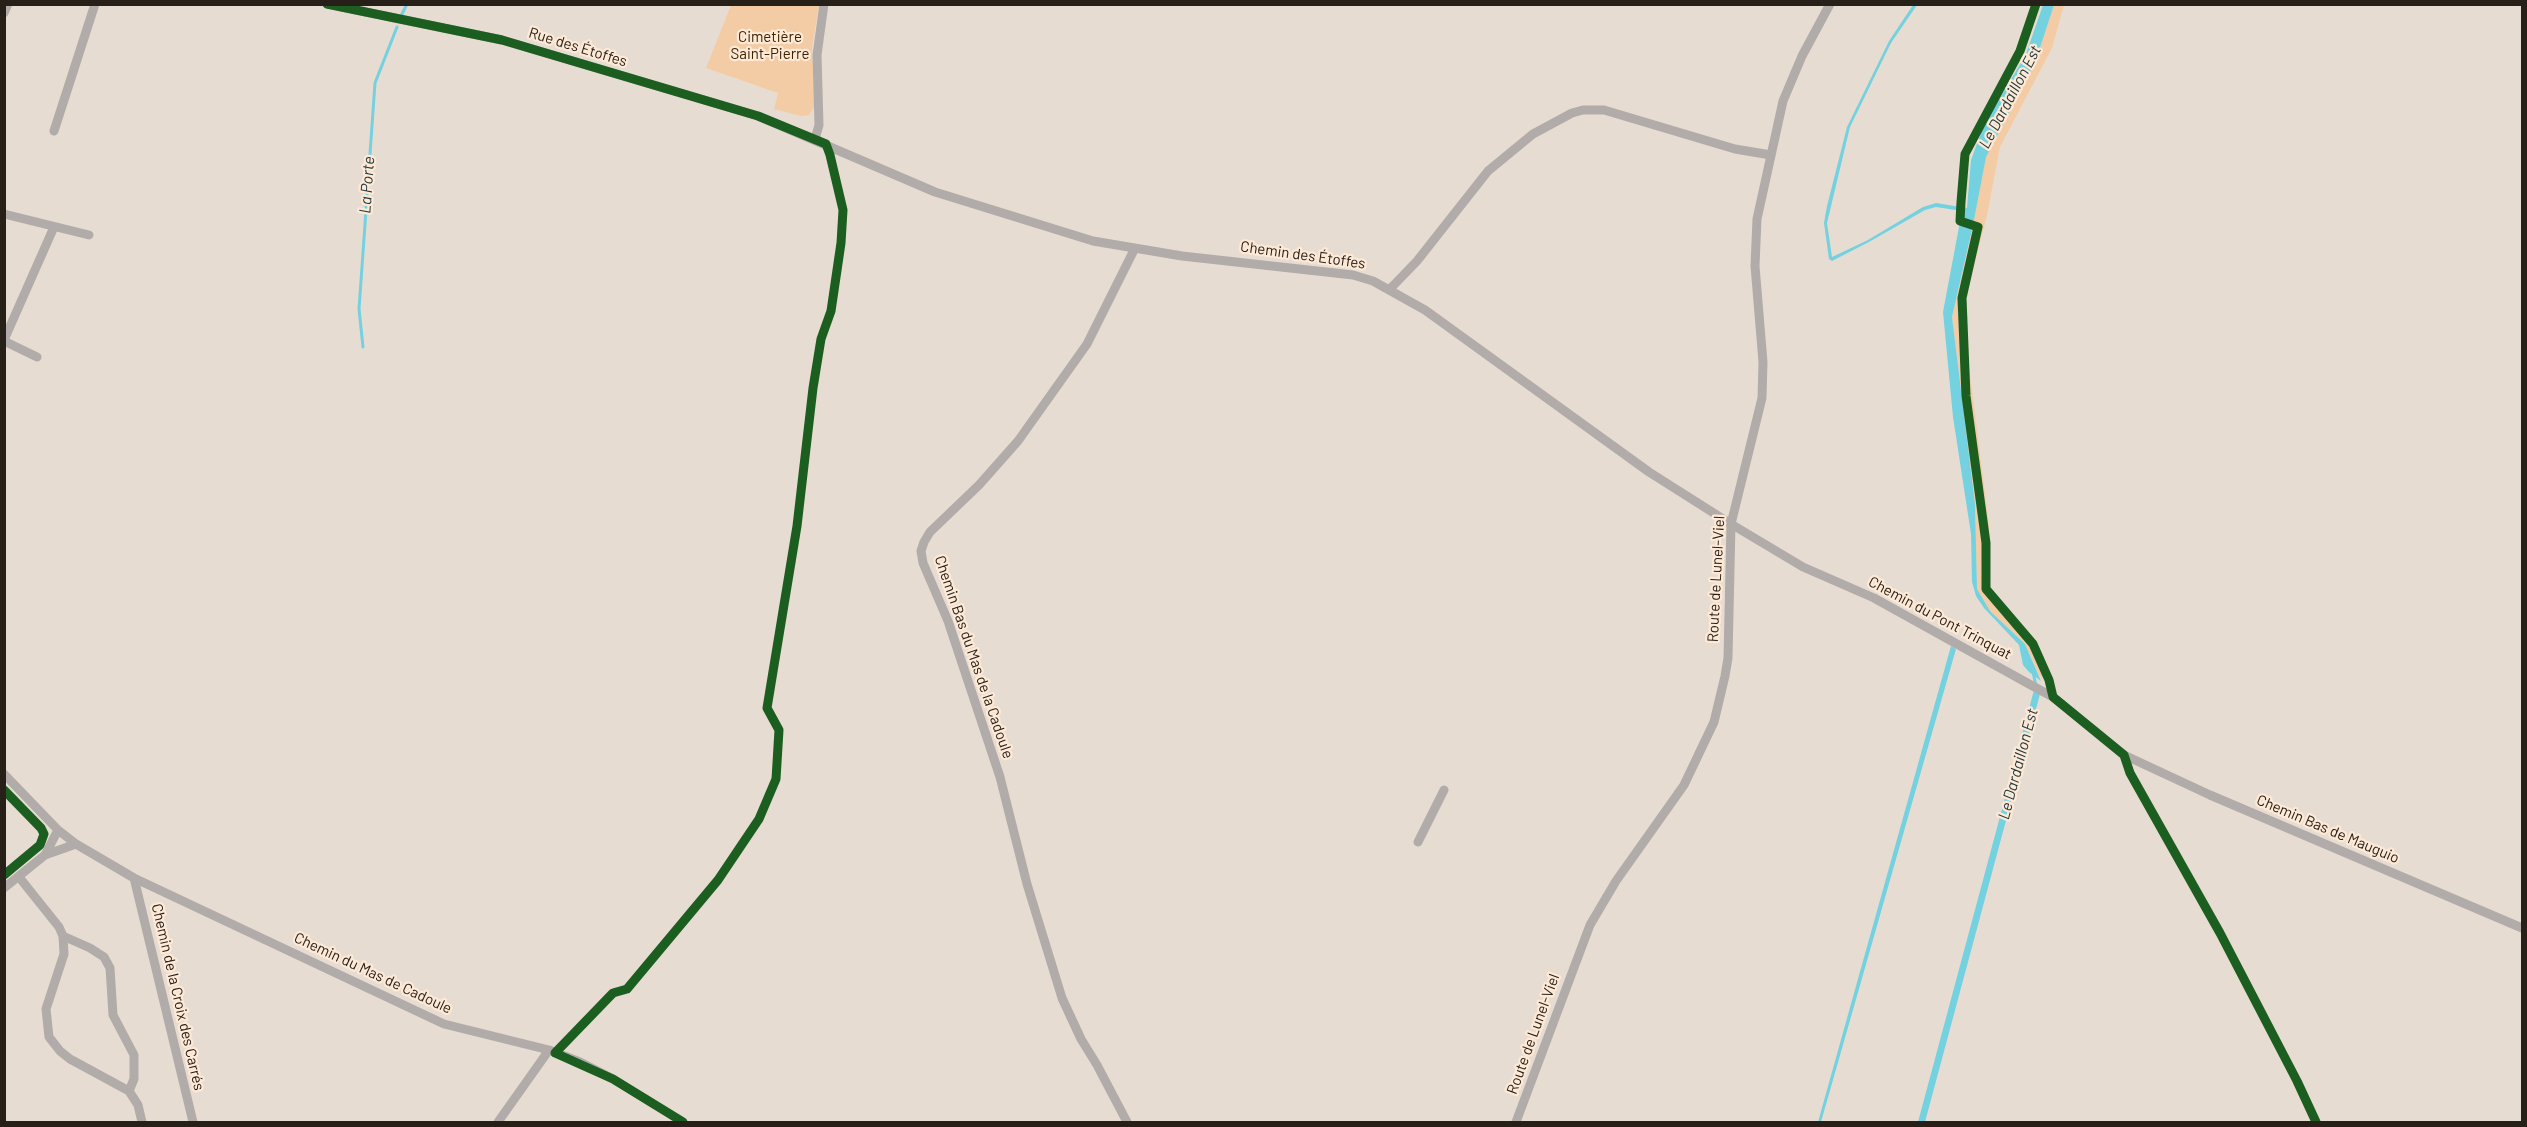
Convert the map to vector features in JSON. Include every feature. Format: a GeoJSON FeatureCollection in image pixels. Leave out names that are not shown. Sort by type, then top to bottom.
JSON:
{"type":"FeatureCollection","features":[{"type":"Feature","properties":{"kind":"street"},"geometry":{"type":"LineString","coordinates":[[4,13],[8,4]]}},
{"type":"Feature","properties":{"kind":"street"},"geometry":{"type":"LineString","coordinates":[[54,131],[95,4]]}},
{"type":"Feature","properties":{"kind":"street","name":"Rue des Étoffes"},"geometry":{"type":"LineString","coordinates":[[327,4],[502,40],[758,116],[815,139]]}},
{"type":"Feature","properties":{"kind":"street"},"geometry":{"type":"LineString","coordinates":[[815,139],[819,125],[817,55],[824,4]]}},
{"type":"Feature","properties":{"kind":"street","name":"Route de Lunel-Viel"},"geometry":{"type":"LineString","coordinates":[[1516,1122],[1590,924],[1616,881],[1684,784],[1714,722],[1728,658],[1731,524],[1762,398],[1763,362],[1754,241],[1771,155],[1790,85],[1802,56],[1830,4]]}},
{"type":"Feature","properties":{"kind":"street"},"geometry":{"type":"LineString","coordinates":[[1390,289],[1418,261],[1488,171],[1546,126],[1583,110],[1610,112],[1735,149],[1771,155]]}},
{"type":"Feature","properties":{"kind":"street","name":"Chemin des Étoffes"},"geometry":{"type":"LineString","coordinates":[[815,139],[935,192],[1093,241],[1353,275],[1390,289],[1425,310],[1649,472],[1731,524]]}},
{"type":"Feature","properties":{"kind":"street"},"geometry":{"type":"LineString","coordinates":[[4,214],[89,235]]}},
{"type":"Feature","properties":{"kind":"street"},"geometry":{"type":"LineString","coordinates":[[37,357],[4,341],[54,226]]}},
{"type":"Feature","properties":{"kind":"street","name":"Chemin Bas du Mas de la Cadoule"},"geometry":{"type":"LineString","coordinates":[[1127,1122],[1081,1039],[1062,998],[1027,884],[1000,777],[948,621],[923,563],[921,551],[930,532],[967,498],[1018,441],[1087,344],[1135,248]]}},
{"type":"Feature","properties":{"kind":"street","name":"Chemin du Pont Trinquat"},"geometry":{"type":"LineString","coordinates":[[1731,524],[1803,567],[1874,598],[2053,697],[2124,755]]}},
{"type":"Feature","properties":{"kind":"street","name":"Chemin Bas de Mauguio"},"geometry":{"type":"LineString","coordinates":[[2124,755],[2220,799],[2523,928]]}},
{"type":"Feature","properties":{"kind":"street","name":"Chemin du Mas de Cadoule"},"geometry":{"type":"LineString","coordinates":[[4,774],[58,830],[76,844],[135,878],[444,1024],[549,1050],[580,1062],[613,1079],[683,1122]]}},
{"type":"Feature","properties":{"kind":"street"},"geometry":{"type":"LineString","coordinates":[[1418,842],[1444,790]]}},
{"type":"Feature","properties":{"kind":"street"},"geometry":{"type":"LineString","coordinates":[[45,855],[58,830]]}},
{"type":"Feature","properties":{"kind":"street"},"geometry":{"type":"LineString","coordinates":[[4,888],[45,855],[76,844]]}},
{"type":"Feature","properties":{"kind":"street"},"geometry":{"type":"LineString","coordinates":[[18,877],[59,927],[63,936],[64,954],[46,1009],[49,1037],[60,1052],[70,1059],[129,1091],[138,1105],[142,1122]]}},
{"type":"Feature","properties":{"kind":"street","name":"Chemin de la Croix des Carrés"},"geometry":{"type":"LineString","coordinates":[[135,878],[193,1122]]}},
{"type":"Feature","properties":{"kind":"street"},"geometry":{"type":"LineString","coordinates":[[63,936],[104,957],[110,968],[114,1015],[134,1055],[134,1079],[129,1091]]}},
{"type":"Feature","properties":{"kind":"street"},"geometry":{"type":"LineString","coordinates":[[498,1122],[549,1050]]}},
{"type":"Feature","properties":{"kind":"green space","name":"Cimetière Saint-Pierre"},"geometry":{"type":"Polygon","coordinates":[[[731,5],[819,5],[812,47],[815,106],[809,115],[801,116],[774,109],[778,93],[706,68],[731,5]]]}},
{"type":"Feature","properties":{"kind":"green space"},"geometry":{"type":"Polygon","coordinates":[[[2054,5],[2064,5],[2052,48],[2000,147],[1987,215],[1964,305],[1969,366],[1989,525],[1989,587],[2033,638],[2055,688],[2039,675],[2025,644],[1990,611],[1977,589],[1975,504],[1952,317],[1973,225],[1984,162],[2036,60],[2054,5]]]}},
{"type":"Feature","properties":{"kind":"water"},"geometry":{"type":"Polygon","coordinates":[[[1913,5],[1917,5],[1891,43],[1850,127],[1827,223],[1832,257],[1868,240],[1923,207],[1936,203],[1967,208],[1971,160],[1984,125],[2026,54],[2043,5],[2054,5],[2036,60],[1986,157],[1952,317],[1975,504],[1977,589],[1990,611],[2025,644],[2041,681],[2023,665],[2019,645],[1984,608],[1976,596],[1972,582],[1971,534],[1953,417],[1943,312],[1962,211],[1936,207],[1925,210],[1832,261],[1829,259],[1824,223],[1847,127],[1889,41],[1913,5]]]}},
{"type":"Feature","properties":{"kind":"water"},"geometry":{"type":"Polygon","coordinates":[[[1951,646],[1956,649],[1821,1122],[1818,1122],[1951,646]]]}},
{"type":"Feature","properties":{"kind":"water"},"geometry":{"type":"Polygon","coordinates":[[[2034,690],[2040,694],[1925,1122],[1918,1122],[2034,690]]]}},
{"type":"Feature","properties":{"kind":"waterway","name":"La Porte"},"geometry":{"type":"LineString","coordinates":[[401,16],[407,4]]}},
{"type":"Feature","properties":{"kind":"waterway","name":"La Porte"},"geometry":{"type":"LineString","coordinates":[[363,347],[359,309],[375,83],[397,27]]}},
{"type":"Feature","properties":{"kind":"waterway","name":"Le Dardaillon Est"},"geometry":{"type":"LineString","coordinates":[[2033,672],[2036,686]]}},
{"type":"Feature","properties":{"kind":"cycle path"},"geometry":{"type":"LineString","coordinates":[[327,4],[502,40],[758,116],[826,144],[830,155],[843,210],[841,243],[831,311],[821,339],[813,388],[797,526],[767,708],[779,730],[776,779],[759,819],[718,880],[627,989],[613,993],[555,1053],[613,1079],[683,1122]]}},
{"type":"Feature","properties":{"kind":"cycle path"},"geometry":{"type":"LineString","coordinates":[[2036,4],[2020,51],[1965,154],[1960,221],[1978,227],[1962,298],[1966,396],[1986,543],[1986,589],[2033,644],[2049,680],[2053,697],[2124,755],[2130,773],[2220,933],[2316,1122]]}},
{"type":"Feature","properties":{"kind":"cycle path"},"geometry":{"type":"LineString","coordinates":[[4,790],[41,828],[44,834],[40,845],[4,875]]}}]}
